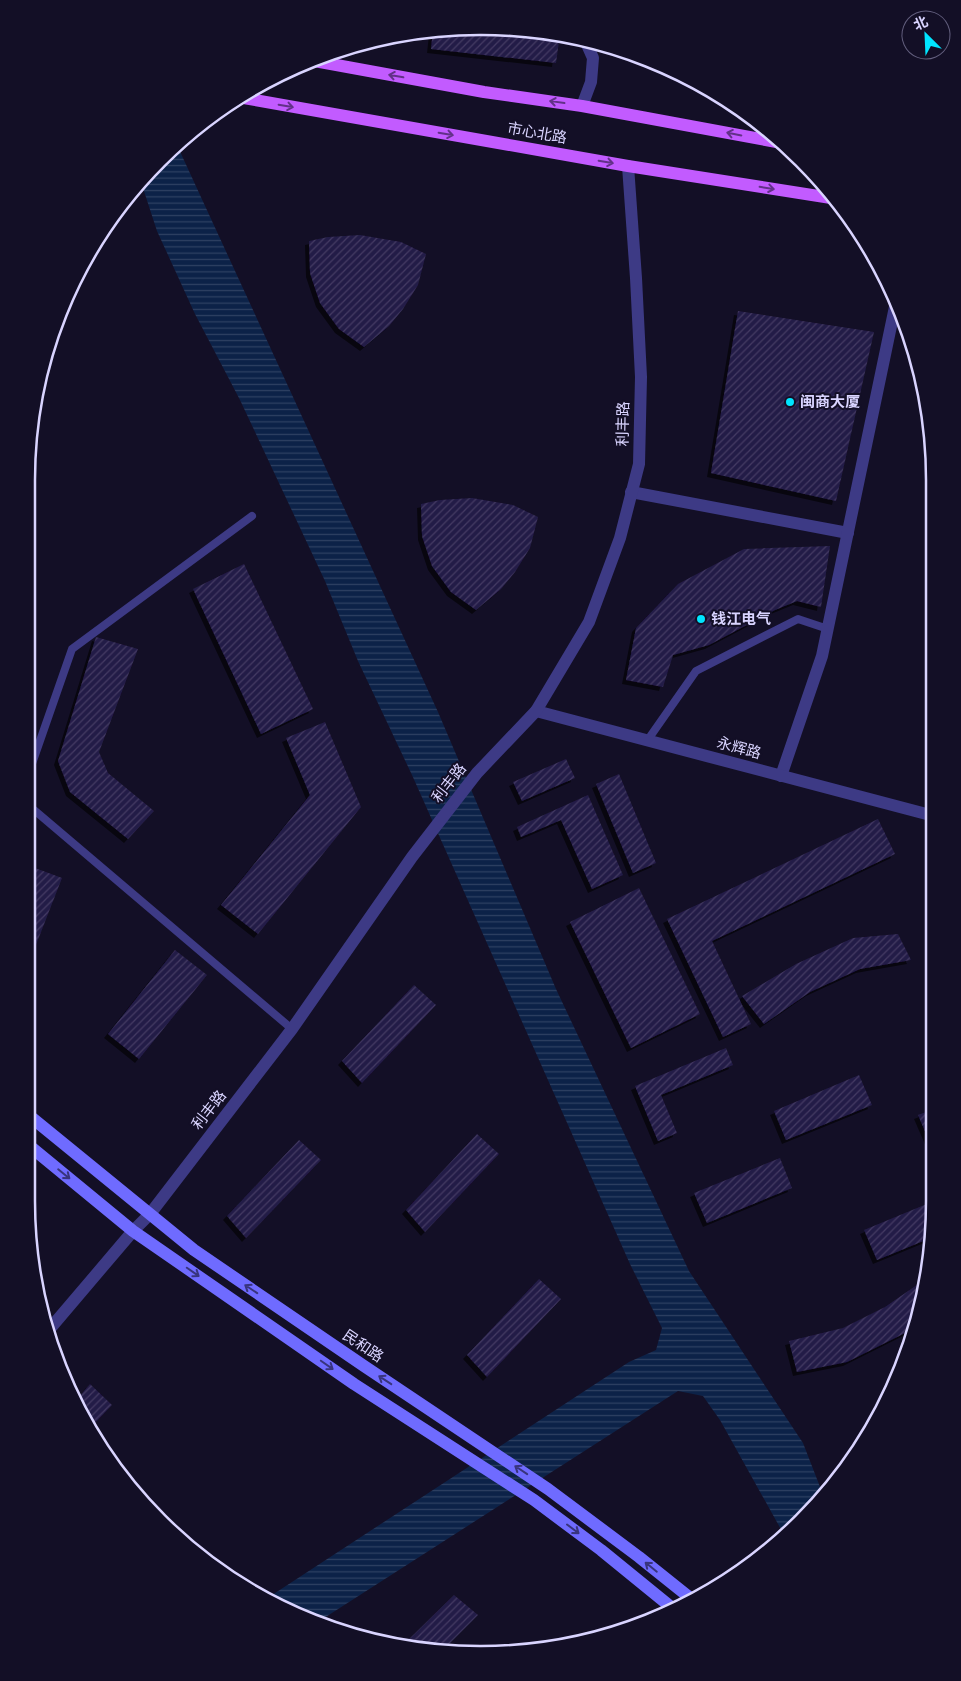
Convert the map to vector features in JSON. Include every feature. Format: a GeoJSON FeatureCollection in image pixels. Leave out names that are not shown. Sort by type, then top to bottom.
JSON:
{"type":"FeatureCollection","features":[{"type":"Feature","properties":{"kind":"main road"},"geometry":{"type":"LineString","coordinates":[[326,63],[484,92],[582,106],[767,140]]}},
{"type":"Feature","properties":{"kind":"main road","name":"市心北路"},"geometry":{"type":"LineString","coordinates":[[251,99],[628,166],[823,197]]}},
{"type":"Feature","properties":{"kind":"main road","name":"民和路"},"geometry":{"type":"LineString","coordinates":[[35,1120],[194,1250],[548,1489],[687,1595]]}},
{"type":"Feature","properties":{"kind":"main road"},"geometry":{"type":"LineString","coordinates":[[35,1150],[133,1231],[354,1384],[534,1500],[601,1550],[667,1605]]}},
{"type":"Feature","properties":{"kind":"street"},"geometry":{"type":"LineString","coordinates":[[582,106],[591,82],[594,58],[589,49]]}},
{"type":"Feature","properties":{"kind":"street","name":"利丰路"},"geometry":{"type":"LineString","coordinates":[[53,1325],[133,1231],[150,1214],[292,1029],[412,857],[477,773],[536,711],[588,622],[620,538],[639,464],[641,377],[628,166]]}},
{"type":"Feature","properties":{"kind":"street"},"geometry":{"type":"LineString","coordinates":[[781,776],[822,656],[893,314]]}},
{"type":"Feature","properties":{"kind":"street"},"geometry":{"type":"LineString","coordinates":[[632,492],[848,533]]}},
{"type":"Feature","properties":{"kind":"street","name":"永辉路"},"geometry":{"type":"LineString","coordinates":[[536,711],[926,814]]}},
{"type":"Feature","properties":{"kind":"lane"},"geometry":{"type":"LineString","coordinates":[[35,755],[72,649],[252,516]]}},
{"type":"Feature","properties":{"kind":"lane"},"geometry":{"type":"LineString","coordinates":[[647,741],[696,671],[798,619],[828,629]]}},
{"type":"Feature","properties":{"kind":"lane"},"geometry":{"type":"LineString","coordinates":[[35,811],[292,1029]]}},
{"type":"Feature","properties":{"kind":"water"},"geometry":{"type":"Polygon","coordinates":[[[180,152],[438,712],[556,989],[689,1271],[803,1443],[820,1488],[796,1516],[781,1529],[720,1420],[703,1396],[678,1391],[325,1618],[273,1594],[629,1362],[656,1350],[662,1328],[630,1264],[412,775],[358,661],[325,581],[240,400],[195,314],[157,231],[144,190],[165,165],[180,152]]]}},
{"type":"Feature","properties":{"kind":"building"},"geometry":{"type":"Polygon","coordinates":[[[451,36],[510,36],[559,43],[556,63],[431,49],[432,38],[451,36]]]}},
{"type":"Feature","properties":{"kind":"building"},"geometry":{"type":"Polygon","coordinates":[[[360,235],[401,242],[426,254],[418,285],[403,309],[389,326],[364,347],[339,329],[320,303],[310,273],[309,241],[328,237],[360,235]]]}},
{"type":"Feature","properties":{"kind":"building","name":"闽商大厦"},"geometry":{"type":"Polygon","coordinates":[[[738,311],[874,332],[836,501],[711,473],[738,311]]]}},
{"type":"Feature","properties":{"kind":"building"},"geometry":{"type":"Polygon","coordinates":[[[472,498],[513,505],[538,517],[530,548],[515,572],[501,589],[476,610],[451,592],[432,566],[422,536],[421,504],[440,500],[472,498]]]}},
{"type":"Feature","properties":{"kind":"building","name":"钱江电气"},"geometry":{"type":"Polygon","coordinates":[[[830,546],[821,607],[797,601],[775,610],[709,645],[673,655],[663,687],[626,680],[636,628],[678,584],[744,549],[830,546]]]}},
{"type":"Feature","properties":{"kind":"building"},"geometry":{"type":"Polygon","coordinates":[[[244,564],[313,709],[261,734],[193,589],[244,564]]]}},
{"type":"Feature","properties":{"kind":"building"},"geometry":{"type":"Polygon","coordinates":[[[96,637],[138,649],[99,752],[108,773],[154,811],[128,839],[70,792],[58,761],[96,637]]]}},
{"type":"Feature","properties":{"kind":"building"},"geometry":{"type":"Polygon","coordinates":[[[325,722],[361,807],[258,934],[221,905],[310,795],[286,738],[325,722]]]}},
{"type":"Feature","properties":{"kind":"building"},"geometry":{"type":"Polygon","coordinates":[[[566,759],[575,778],[522,801],[513,782],[566,759]]]}},
{"type":"Feature","properties":{"kind":"building"},"geometry":{"type":"Polygon","coordinates":[[[619,774],[656,863],[633,873],[596,784],[619,774]]]}},
{"type":"Feature","properties":{"kind":"building"},"geometry":{"type":"Polygon","coordinates":[[[588,795],[623,875],[592,889],[561,820],[521,837],[517,827],[588,795]]]}},
{"type":"Feature","properties":{"kind":"building"},"geometry":{"type":"Polygon","coordinates":[[[878,819],[895,854],[712,941],[751,1024],[723,1037],[667,919],[878,819]]]}},
{"type":"Feature","properties":{"kind":"building"},"geometry":{"type":"Polygon","coordinates":[[[35,868],[62,878],[35,947],[35,868]]]}},
{"type":"Feature","properties":{"kind":"building"},"geometry":{"type":"Polygon","coordinates":[[[639,888],[700,1014],[631,1048],[570,922],[639,888]]]}},
{"type":"Feature","properties":{"kind":"building"},"geometry":{"type":"Polygon","coordinates":[[[898,934],[911,960],[860,969],[810,992],[764,1024],[742,996],[796,964],[853,938],[898,934]]]}},
{"type":"Feature","properties":{"kind":"building"},"geometry":{"type":"Polygon","coordinates":[[[175,950],[207,975],[139,1059],[108,1034],[175,950]]]}},
{"type":"Feature","properties":{"kind":"building"},"geometry":{"type":"Polygon","coordinates":[[[414,985],[436,1005],[362,1083],[342,1061],[414,985]]]}},
{"type":"Feature","properties":{"kind":"building"},"geometry":{"type":"Polygon","coordinates":[[[726,1048],[733,1065],[661,1095],[677,1133],[658,1141],[635,1086],[726,1048]]]}},
{"type":"Feature","properties":{"kind":"building"},"geometry":{"type":"Polygon","coordinates":[[[859,1075],[872,1105],[786,1140],[774,1111],[859,1075]]]}},
{"type":"Feature","properties":{"kind":"building"},"geometry":{"type":"Polygon","coordinates":[[[926,1112],[926,1133],[918,1115],[926,1112]]]}},
{"type":"Feature","properties":{"kind":"building"},"geometry":{"type":"Polygon","coordinates":[[[477,1134],[499,1154],[425,1232],[406,1210],[477,1134]]]}},
{"type":"Feature","properties":{"kind":"building"},"geometry":{"type":"Polygon","coordinates":[[[299,1140],[321,1160],[246,1238],[227,1216],[299,1140]]]}},
{"type":"Feature","properties":{"kind":"building"},"geometry":{"type":"Polygon","coordinates":[[[780,1158],[792,1188],[707,1223],[694,1193],[780,1158]]]}},
{"type":"Feature","properties":{"kind":"building"},"geometry":{"type":"Polygon","coordinates":[[[926,1204],[924,1241],[877,1260],[864,1230],[926,1204]]]}},
{"type":"Feature","properties":{"kind":"building"},"geometry":{"type":"Polygon","coordinates":[[[539,1279],[561,1299],[487,1377],[467,1355],[539,1279]]]}},
{"type":"Feature","properties":{"kind":"building"},"geometry":{"type":"Polygon","coordinates":[[[917,1285],[906,1333],[847,1362],[797,1372],[789,1341],[843,1328],[885,1307],[917,1285]]]}},
{"type":"Feature","properties":{"kind":"building"},"geometry":{"type":"Polygon","coordinates":[[[90,1384],[112,1405],[95,1423],[80,1396],[90,1384]]]}},
{"type":"Feature","properties":{"kind":"building"},"geometry":{"type":"Polygon","coordinates":[[[454,1595],[478,1615],[448,1645],[409,1640],[454,1595]]]}},
{"type":"Feature","properties":{"kind":"place","name":"闽商大厦"},"geometry":{"type":"Point","coordinates":[790,402]}},
{"type":"Feature","properties":{"kind":"place","name":"钱江电气"},"geometry":{"type":"Point","coordinates":[701,619]}}]}
